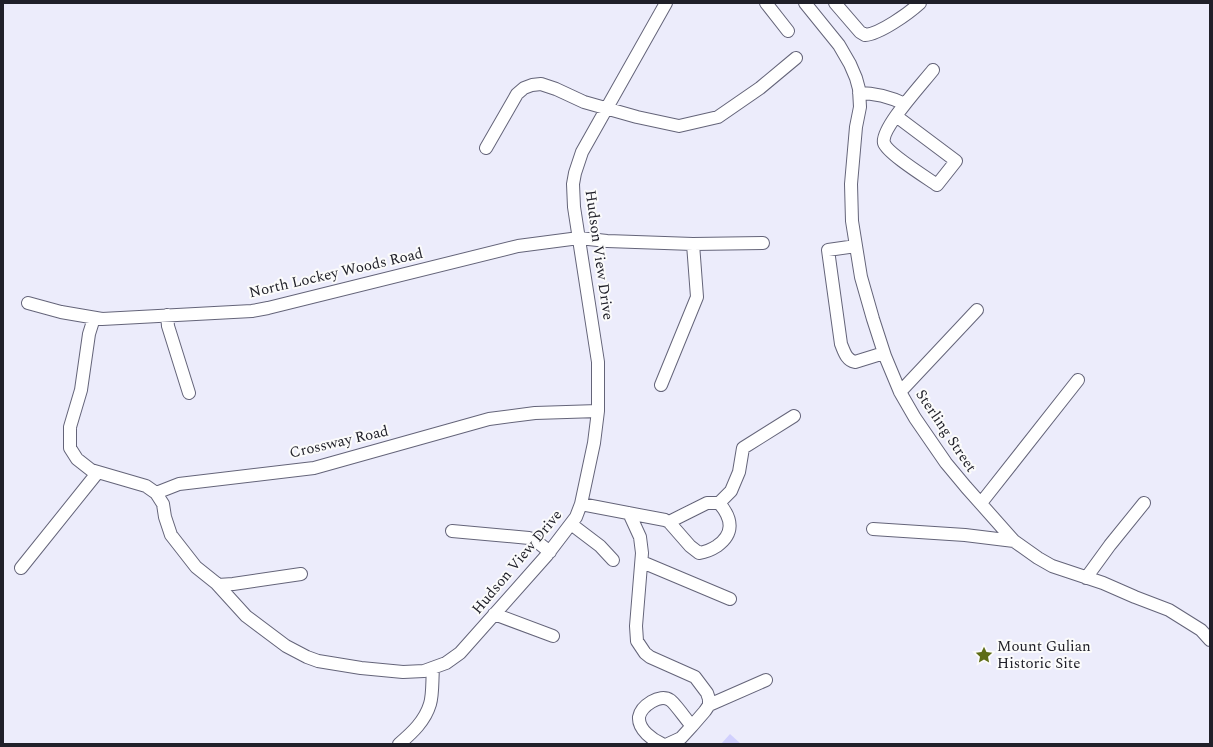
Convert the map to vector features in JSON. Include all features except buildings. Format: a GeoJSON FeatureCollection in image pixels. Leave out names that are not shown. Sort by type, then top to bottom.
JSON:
{"type":"FeatureCollection","features":[{"type":"Feature","properties":{"kind":"street","name":"Hudson View Drive"},"geometry":{"type":"LineString","coordinates":[[156,493],[163,504],[165,517],[171,535],[196,567],[218,585],[246,616],[286,646],[307,657],[361,668],[403,672],[433,669],[446,663],[460,652],[550,552],[576,517],[581,504],[594,443],[598,411],[598,362],[573,199],[573,184],[582,152],[666,3]]}},
{"type":"Feature","properties":{"kind":"street"},"geometry":{"type":"LineString","coordinates":[[805,3],[839,45],[850,64],[858,88],[905,104]]}},
{"type":"Feature","properties":{"kind":"street"},"geometry":{"type":"LineString","coordinates":[[835,3],[849,21],[865,35],[874,33],[885,27],[912,10],[920,3]]}},
{"type":"Feature","properties":{"kind":"street"},"geometry":{"type":"LineString","coordinates":[[768,4],[788,31]]}},
{"type":"Feature","properties":{"kind":"street"},"geometry":{"type":"LineString","coordinates":[[486,148],[516,94],[524,88],[532,85],[541,84],[584,102],[637,117],[679,126],[718,117],[760,88],[796,58]]}},
{"type":"Feature","properties":{"kind":"street"},"geometry":{"type":"LineString","coordinates":[[896,116],[956,161],[937,185],[886,148],[884,142],[884,135],[896,116],[933,70]]}},
{"type":"Feature","properties":{"kind":"street","name":"Sterling Street"},"geometry":{"type":"LineString","coordinates":[[858,88],[860,107],[856,127],[850,184],[852,220],[856,246],[862,277],[884,353],[900,392],[915,418],[946,463],[966,488],[1014,541],[1052,566],[1103,583],[1168,610],[1201,630],[1210,640]]}},
{"type":"Feature","properties":{"kind":"street","name":"North Lockey Woods Road"},"geometry":{"type":"LineString","coordinates":[[28,303],[61,312],[102,319],[252,311],[518,246],[579,238],[607,241],[693,244],[763,243]]}},
{"type":"Feature","properties":{"kind":"street"},"geometry":{"type":"LineString","coordinates":[[661,385],[698,296],[693,244]]}},
{"type":"Feature","properties":{"kind":"street"},"geometry":{"type":"LineString","coordinates":[[856,246],[828,250],[841,344],[847,357],[854,362],[884,353]]}},
{"type":"Feature","properties":{"kind":"street"},"geometry":{"type":"LineString","coordinates":[[900,392],[976,310]]}},
{"type":"Feature","properties":{"kind":"street"},"geometry":{"type":"LineString","coordinates":[[167,315],[168,326],[189,393]]}},
{"type":"Feature","properties":{"kind":"street"},"geometry":{"type":"LineString","coordinates":[[94,318],[89,334],[81,390],[70,427],[70,448],[77,459],[91,470],[146,486],[156,493]]}},
{"type":"Feature","properties":{"kind":"street"},"geometry":{"type":"LineString","coordinates":[[981,503],[1078,380]]}},
{"type":"Feature","properties":{"kind":"street","name":"Crossway Road"},"geometry":{"type":"LineString","coordinates":[[156,493],[179,484],[314,468],[489,420],[535,413],[598,411]]}},
{"type":"Feature","properties":{"kind":"street"},"geometry":{"type":"LineString","coordinates":[[669,522],[707,503],[719,503],[731,491],[739,472],[743,448],[794,416]]}},
{"type":"Feature","properties":{"kind":"street"},"geometry":{"type":"LineString","coordinates":[[21,568],[98,472]]}},
{"type":"Feature","properties":{"kind":"street"},"geometry":{"type":"LineString","coordinates":[[581,504],[665,520],[669,522],[690,546],[699,552],[710,550],[724,540],[730,532],[724,509],[719,503]]}},
{"type":"Feature","properties":{"kind":"street"},"geometry":{"type":"LineString","coordinates":[[1086,578],[1110,545],[1144,503]]}},
{"type":"Feature","properties":{"kind":"street"},"geometry":{"type":"LineString","coordinates":[[629,513],[640,537],[642,554],[636,626],[637,641],[645,653],[650,657],[695,678],[707,693],[709,705]]}},
{"type":"Feature","properties":{"kind":"street"},"geometry":{"type":"LineString","coordinates":[[571,524],[600,546],[613,560]]}},
{"type":"Feature","properties":{"kind":"street"},"geometry":{"type":"LineString","coordinates":[[873,529],[965,535],[1014,541]]}},
{"type":"Feature","properties":{"kind":"street"},"geometry":{"type":"LineString","coordinates":[[452,531],[529,538],[536,541],[550,552]]}},
{"type":"Feature","properties":{"kind":"street"},"geometry":{"type":"LineString","coordinates":[[642,562],[730,599]]}},
{"type":"Feature","properties":{"kind":"street"},"geometry":{"type":"LineString","coordinates":[[218,585],[301,574]]}},
{"type":"Feature","properties":{"kind":"street"},"geometry":{"type":"LineString","coordinates":[[494,614],[553,636]]}},
{"type":"Feature","properties":{"kind":"street"},"geometry":{"type":"LineString","coordinates":[[399,744],[414,731],[424,718],[430,703],[433,669]]}},
{"type":"Feature","properties":{"kind":"street"},"geometry":{"type":"LineString","coordinates":[[668,744],[681,738],[709,705],[766,680]]}},
{"type":"Feature","properties":{"kind":"street"},"geometry":{"type":"LineString","coordinates":[[662,744],[647,734],[640,723],[639,716],[644,708],[658,698],[670,700],[692,726]]}},
{"type":"Feature","properties":{"kind":"place","name":"Mount Gulian Historic Site"},"geometry":{"type":"Point","coordinates":[984,655]}}]}
